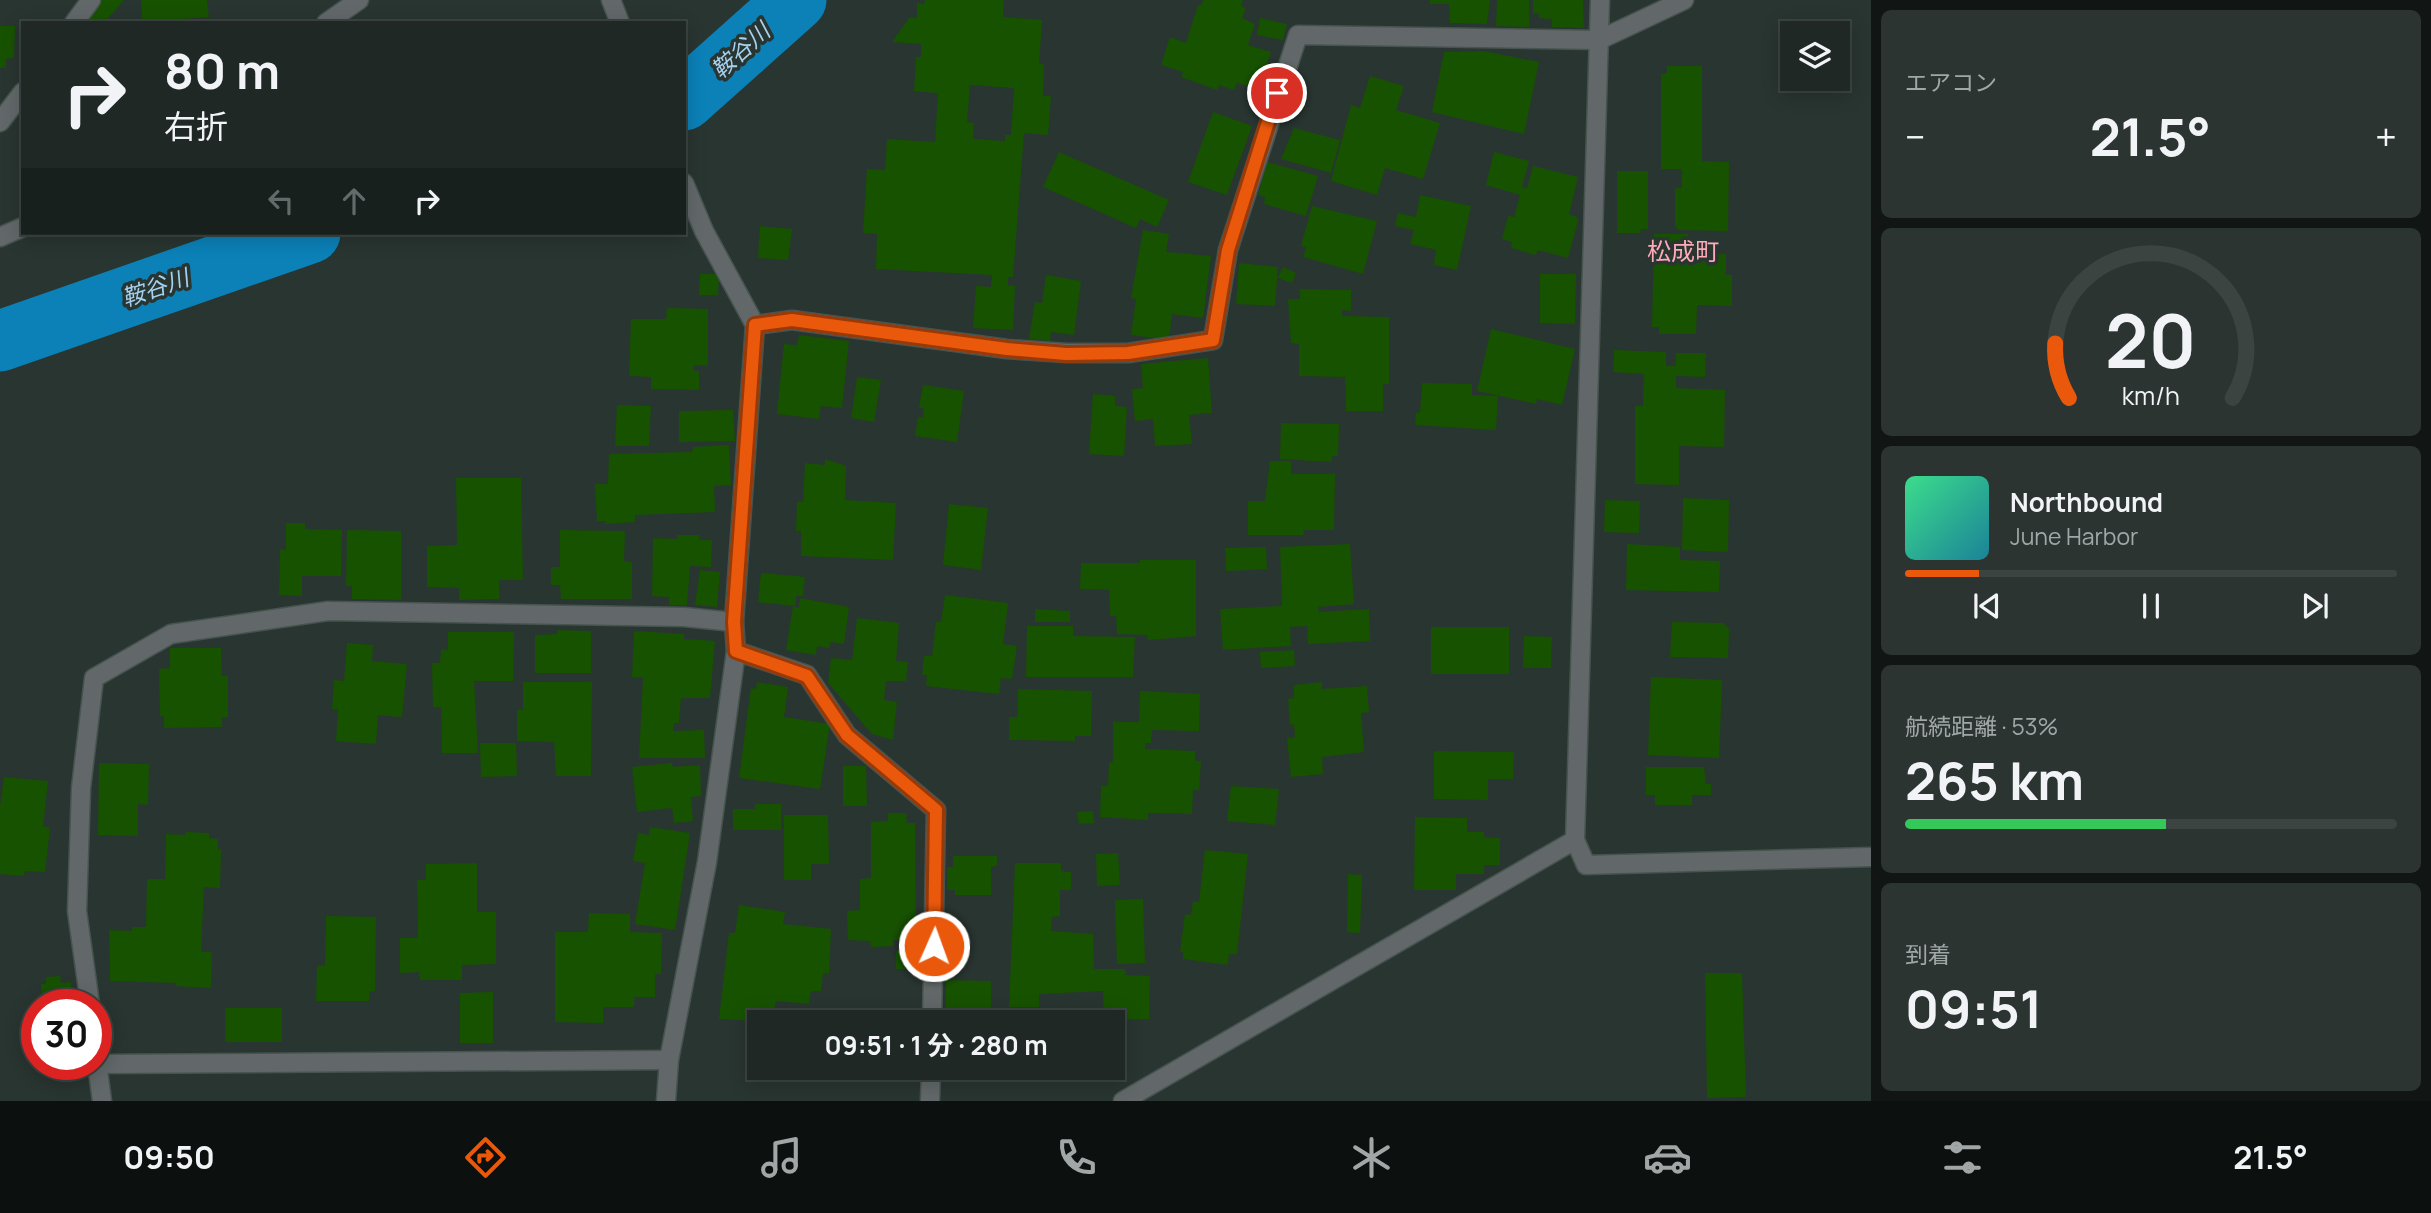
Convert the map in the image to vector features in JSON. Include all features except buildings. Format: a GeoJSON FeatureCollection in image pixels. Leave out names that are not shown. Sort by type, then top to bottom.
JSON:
{"type":"FeatureCollection","features":[{"type":"Feature","properties":{"kind":"street"},"geometry":{"type":"LineString","coordinates":[[75,21],[91,0]]}},
{"type":"Feature","properties":{"kind":"street"},"geometry":{"type":"LineString","coordinates":[[329,21],[359,0]]}},
{"type":"Feature","properties":{"kind":"street"},"geometry":{"type":"LineString","coordinates":[[611,0],[619,21]]}},
{"type":"Feature","properties":{"kind":"street"},"geometry":{"type":"LineString","coordinates":[[1600,0],[1575,840],[1586,864],[1871,857]]}},
{"type":"Feature","properties":{"kind":"street"},"geometry":{"type":"LineString","coordinates":[[755,325],[792,320],[1007,349],[1066,354],[1128,353],[1213,340],[1228,250],[1298,35],[1599,40],[1684,0]]}},
{"type":"Feature","properties":{"kind":"street"},"geometry":{"type":"LineString","coordinates":[[0,122],[21,95]]}},
{"type":"Feature","properties":{"kind":"street"},"geometry":{"type":"LineString","coordinates":[[666,1101],[669,1060],[706,862],[736,651],[734,622],[755,325],[704,231],[686,188]]}},
{"type":"Feature","properties":{"kind":"street"},"geometry":{"type":"LineString","coordinates":[[0,237],[21,227]]}},
{"type":"Feature","properties":{"kind":"street"},"geometry":{"type":"LineString","coordinates":[[88,989],[77,911],[81,788],[94,678],[171,634],[328,611],[684,617],[734,622]]}},
{"type":"Feature","properties":{"kind":"street"},"geometry":{"type":"LineString","coordinates":[[736,651],[807,676],[847,735],[936,810],[932,1010]]}},
{"type":"Feature","properties":{"kind":"street"},"geometry":{"type":"LineString","coordinates":[[1123,1101],[1575,840]]}},
{"type":"Feature","properties":{"kind":"street"},"geometry":{"type":"LineString","coordinates":[[112,1060],[669,1060]]}},
{"type":"Feature","properties":{"kind":"street"},"geometry":{"type":"LineString","coordinates":[[100,1080],[103,1101]]}},
{"type":"Feature","properties":{"kind":"street"},"geometry":{"type":"LineString","coordinates":[[930,1101],[931,1080]]}},
{"type":"Feature","properties":{"kind":"waterway","name":"鞍谷川"},"geometry":{"type":"LineString","coordinates":[[686,98],[796,0]]}},
{"type":"Feature","properties":{"kind":"waterway","name":"鞍谷川"},"geometry":{"type":"LineString","coordinates":[[0,341],[304,235]]}},
{"type":"Feature","properties":{"kind":"district","name":"松成町"},"geometry":{"type":"Point","coordinates":[1683,250]}},
{"type":"Feature","properties":{"kind":"route"},"geometry":{"type":"LineString","coordinates":[[934,946],[936,810],[847,735],[807,676],[736,651],[734,622],[755,325],[792,320],[1007,349],[1066,354],[1128,353],[1213,340],[1216,305],[1228,250],[1277,93]]}}]}
